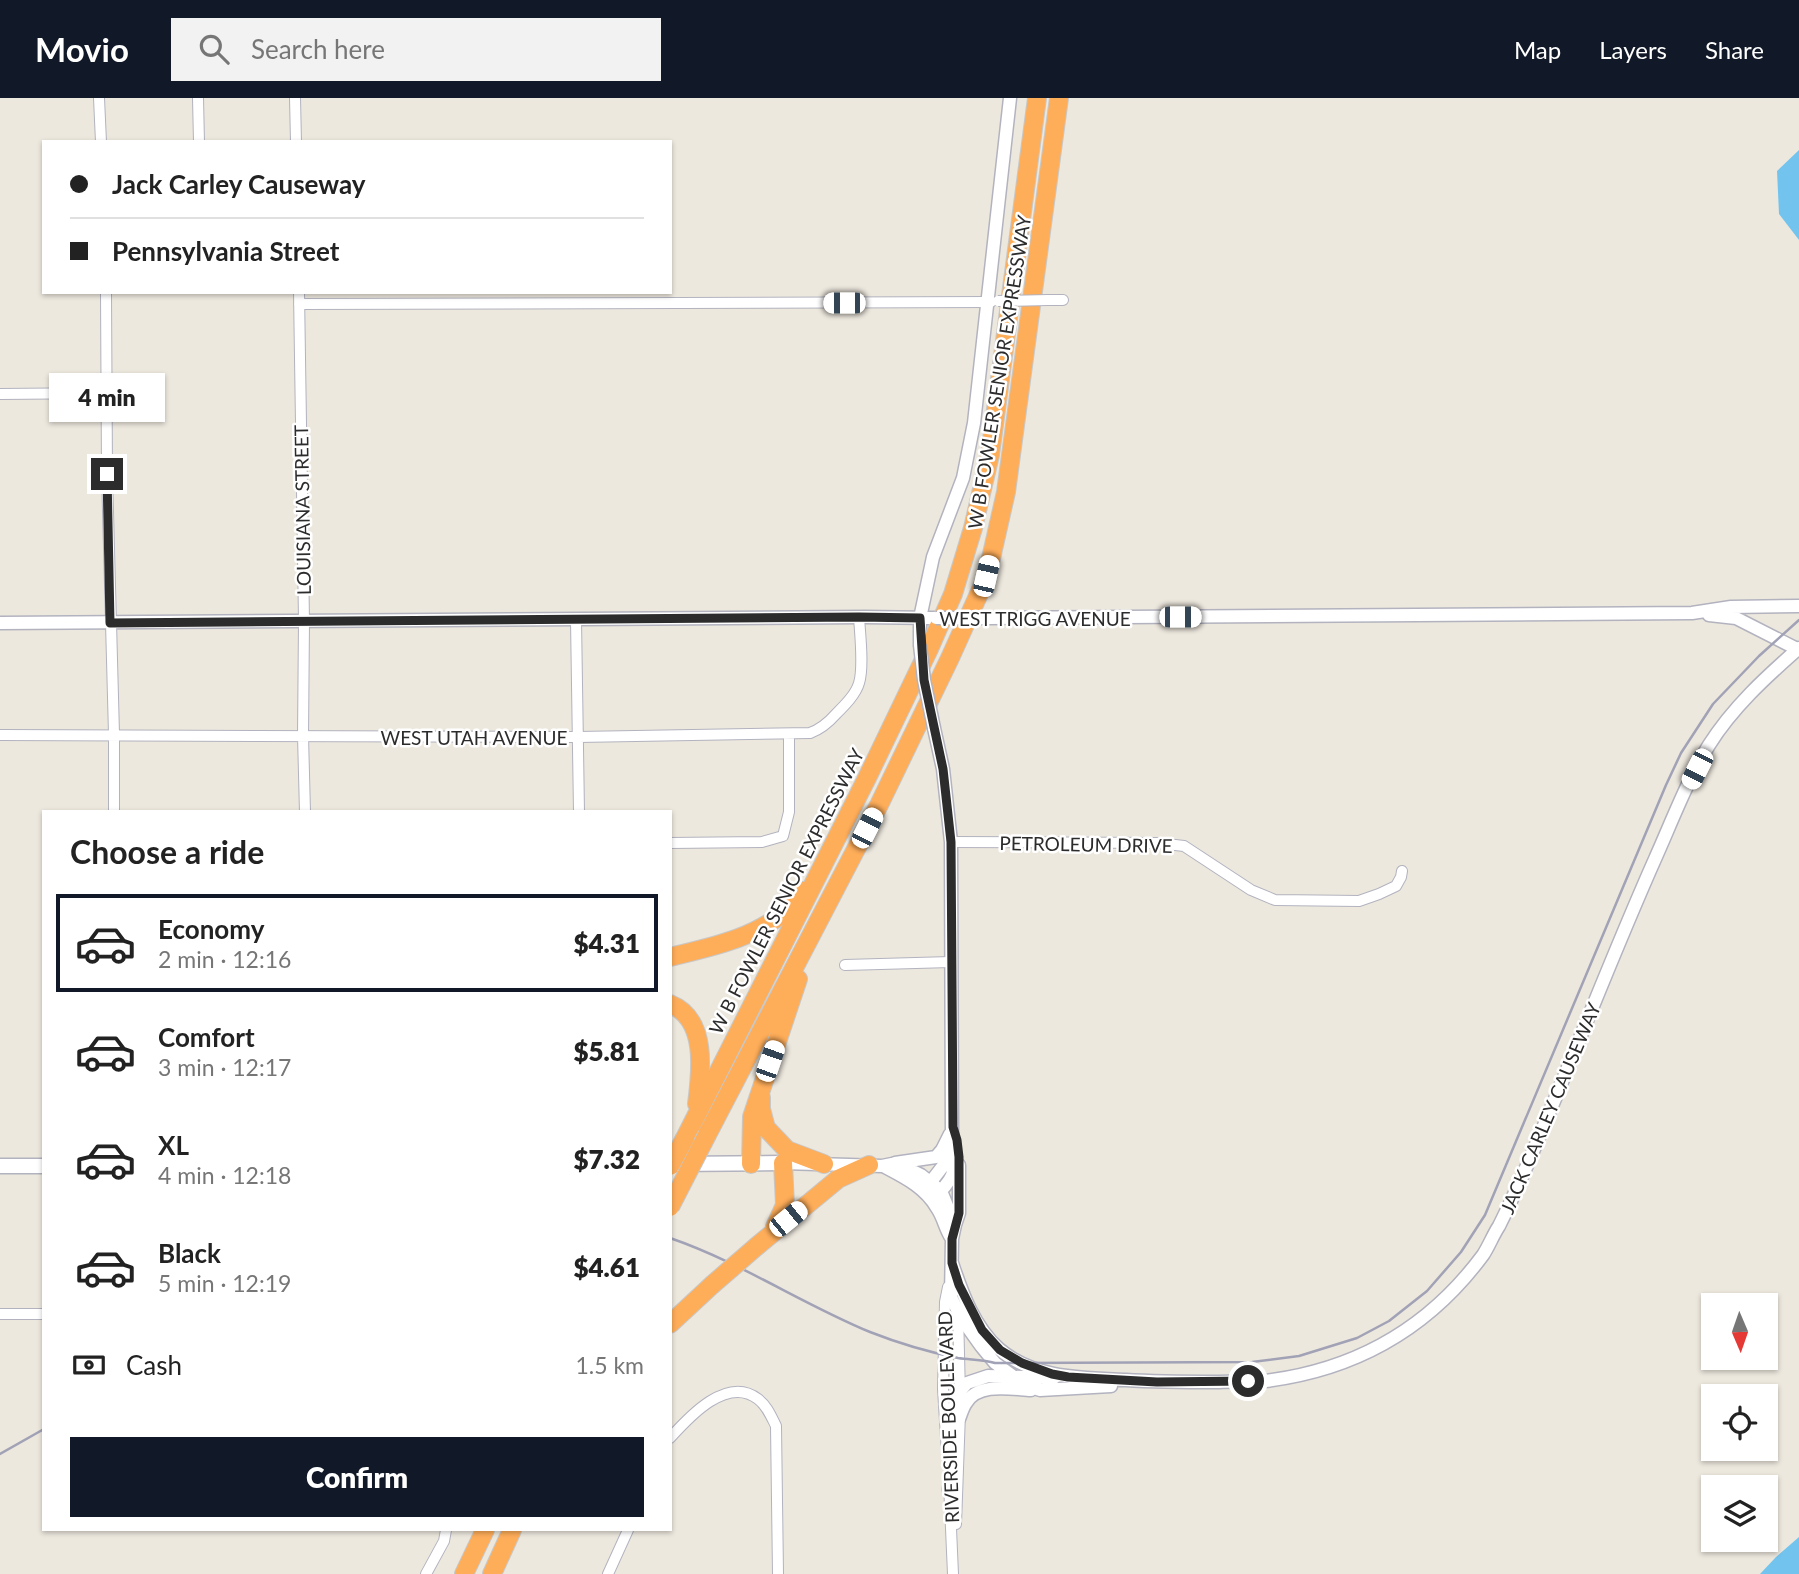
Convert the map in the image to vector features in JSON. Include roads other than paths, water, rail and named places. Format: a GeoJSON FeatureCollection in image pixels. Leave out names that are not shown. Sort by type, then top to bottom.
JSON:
{"type":"FeatureCollection","features":[{"type":"Feature","properties":{"kind":"highway","name":"W B FOWLER SENIOR EXPRESSWAY"},"geometry":{"type":"LineString","coordinates":[[672,1161],[867,778],[953,594],[973,528],[990,455],[1037,98]]}},
{"type":"Feature","properties":{"kind":"highway","name":"W B FOWLER SENIOR EXPRESSWAY"},"geometry":{"type":"LineString","coordinates":[[672,1203],[879,805],[986,576],[1006,492],[1059,98]]}},
{"type":"Feature","properties":{"kind":"highway"},"geometry":{"type":"LineString","coordinates":[[672,956],[753,933],[789,908],[823,866]]}},
{"type":"Feature","properties":{"kind":"highway"},"geometry":{"type":"LineString","coordinates":[[751,1164],[751,1117],[818,921]]}},
{"type":"Feature","properties":{"kind":"highway"},"geometry":{"type":"LineString","coordinates":[[672,1005],[692,1022],[700,1046],[701,1077],[695,1118]]}},
{"type":"Feature","properties":{"kind":"highway"},"geometry":{"type":"LineString","coordinates":[[762,1084],[761,1109],[766,1128],[787,1150],[824,1164]]}},
{"type":"Feature","properties":{"kind":"highway"},"geometry":{"type":"LineString","coordinates":[[771,1233],[785,1205],[783,1163]]}},
{"type":"Feature","properties":{"kind":"highway"},"geometry":{"type":"LineString","coordinates":[[672,1322],[771,1233],[838,1179],[881,1165]]}},
{"type":"Feature","properties":{"kind":"highway"},"geometry":{"type":"LineString","coordinates":[[464,1574],[485,1531]]}},
{"type":"Feature","properties":{"kind":"highway"},"geometry":{"type":"LineString","coordinates":[[492,1574],[512,1531]]}},
{"type":"Feature","properties":{"kind":"main road"},"geometry":{"type":"LineString","coordinates":[[672,1165],[783,1163]]}},
{"type":"Feature","properties":{"kind":"main road"},"geometry":{"type":"LineString","coordinates":[[0,1166],[42,1166]]}},
{"type":"Feature","properties":{"kind":"street"},"geometry":{"type":"LineString","coordinates":[[99,98],[101,140]]}},
{"type":"Feature","properties":{"kind":"street"},"geometry":{"type":"LineString","coordinates":[[198,98],[199,140]]}},
{"type":"Feature","properties":{"kind":"street"},"geometry":{"type":"LineString","coordinates":[[295,98],[296,140]]}},
{"type":"Feature","properties":{"kind":"street"},"geometry":{"type":"LineString","coordinates":[[932,1191],[953,1173],[956,1165],[952,1143],[951,842],[943,769],[924,680],[920,618],[933,556],[963,478],[974,423],[993,302],[1010,98]]}},
{"type":"Feature","properties":{"kind":"street"},"geometry":{"type":"LineString","coordinates":[[106,294],[114,810]]}},
{"type":"Feature","properties":{"kind":"street","name":"LOUISIANA STREET"},"geometry":{"type":"LineString","coordinates":[[299,294],[305,810]]}},
{"type":"Feature","properties":{"kind":"street"},"geometry":{"type":"LineString","coordinates":[[299,304],[1063,300]]}},
{"type":"Feature","properties":{"kind":"street"},"geometry":{"type":"LineString","coordinates":[[0,394],[107,393]]}},
{"type":"Feature","properties":{"kind":"street"},"geometry":{"type":"LineString","coordinates":[[1692,613],[1731,607],[1799,606]]}},
{"type":"Feature","properties":{"kind":"street"},"geometry":{"type":"LineString","coordinates":[[1692,613],[1736,618],[1798,648]]}},
{"type":"Feature","properties":{"kind":"street","name":"WEST TRIGG AVENUE"},"geometry":{"type":"LineString","coordinates":[[0,623],[1692,613]]}},
{"type":"Feature","properties":{"kind":"street","name":"WEST UTAH AVENUE"},"geometry":{"type":"LineString","coordinates":[[0,735],[578,737],[810,733],[818,731],[828,722],[853,695],[859,684],[859,617]]}},
{"type":"Feature","properties":{"kind":"street"},"geometry":{"type":"LineString","coordinates":[[576,620],[579,810]]}},
{"type":"Feature","properties":{"kind":"street","name":"JACK CARLEY CAUSEWAY"},"geometry":{"type":"LineString","coordinates":[[952,1263],[958,1283],[982,1330],[1000,1350],[1022,1363],[1068,1377],[1157,1382],[1261,1381],[1302,1375],[1343,1363],[1383,1345],[1419,1322],[1452,1292],[1484,1253],[1516,1194],[1644,885],[1685,793],[1710,745],[1734,712],[1762,681],[1798,648]]}},
{"type":"Feature","properties":{"kind":"street"},"geometry":{"type":"LineString","coordinates":[[672,843],[762,842],[783,836],[789,812],[789,734]]}},
{"type":"Feature","properties":{"kind":"street","name":"PETROLEUM DRIVE"},"geometry":{"type":"LineString","coordinates":[[951,842],[1158,843],[1184,846],[1251,890],[1275,900],[1359,901],[1396,886],[1402,871]]}},
{"type":"Feature","properties":{"kind":"street"},"geometry":{"type":"LineString","coordinates":[[845,965],[951,962]]}},
{"type":"Feature","properties":{"kind":"street"},"geometry":{"type":"LineString","coordinates":[[881,1165],[936,1157],[953,1127]]}},
{"type":"Feature","properties":{"kind":"street","name":"RIVERSIDE BOULEVARD"},"geometry":{"type":"LineString","coordinates":[[953,1127],[960,1166],[959,1213],[952,1239],[952,1263],[945,1302],[943,1389],[953,1569]]}},
{"type":"Feature","properties":{"kind":"street"},"geometry":{"type":"LineString","coordinates":[[783,1163],[905,1167],[932,1191],[955,1225]]}},
{"type":"Feature","properties":{"kind":"street"},"geometry":{"type":"LineString","coordinates":[[932,1191],[952,1239]]}},
{"type":"Feature","properties":{"kind":"street","name":"JACK CARLEY CAUSEWAY"},"geometry":{"type":"LineString","coordinates":[[952,1263],[951,1297],[958,1312],[995,1363],[1025,1385],[1040,1390],[1157,1382]]}},
{"type":"Feature","properties":{"kind":"street","name":"RIVERSIDE BOULEVARD"},"geometry":{"type":"LineString","coordinates":[[953,1569],[960,1391],[958,1283]]}},
{"type":"Feature","properties":{"kind":"street"},"geometry":{"type":"LineString","coordinates":[[0,1314],[42,1314]]}},
{"type":"Feature","properties":{"kind":"street"},"geometry":{"type":"LineString","coordinates":[[949,1490],[956,1396],[967,1383],[988,1376],[1068,1377]]}},
{"type":"Feature","properties":{"kind":"street"},"geometry":{"type":"LineString","coordinates":[[959,1419],[966,1401],[984,1389],[1040,1390]]}},
{"type":"Feature","properties":{"kind":"street"},"geometry":{"type":"LineString","coordinates":[[672,1436],[713,1398],[727,1393],[743,1393],[757,1398],[768,1410],[776,1426],[778,1574]]}},
{"type":"Feature","properties":{"kind":"street"},"geometry":{"type":"LineString","coordinates":[[426,1574],[444,1541],[446,1531]]}},
{"type":"Feature","properties":{"kind":"street"},"geometry":{"type":"LineString","coordinates":[[608,1574],[628,1531]]}},
{"type":"Feature","properties":{"kind":"water"},"geometry":{"type":"Polygon","coordinates":[[[1799,150],[1799,240],[1779,214],[1777,171],[1799,150]]]}},
{"type":"Feature","properties":{"kind":"water"},"geometry":{"type":"Polygon","coordinates":[[[1799,1537],[1799,1574],[1760,1574],[1776,1557],[1799,1537]]]}},
{"type":"Feature","properties":{"kind":"railway"},"geometry":{"type":"LineString","coordinates":[[672,1239],[721,1259],[870,1332],[936,1353],[995,1363],[1252,1362],[1299,1356],[1357,1338],[1389,1321],[1427,1291],[1461,1252],[1485,1215],[1681,753],[1713,704],[1759,656],[1799,620]]}},
{"type":"Feature","properties":{"kind":"railway"},"geometry":{"type":"LineString","coordinates":[[0,1454],[42,1430]]}}]}
